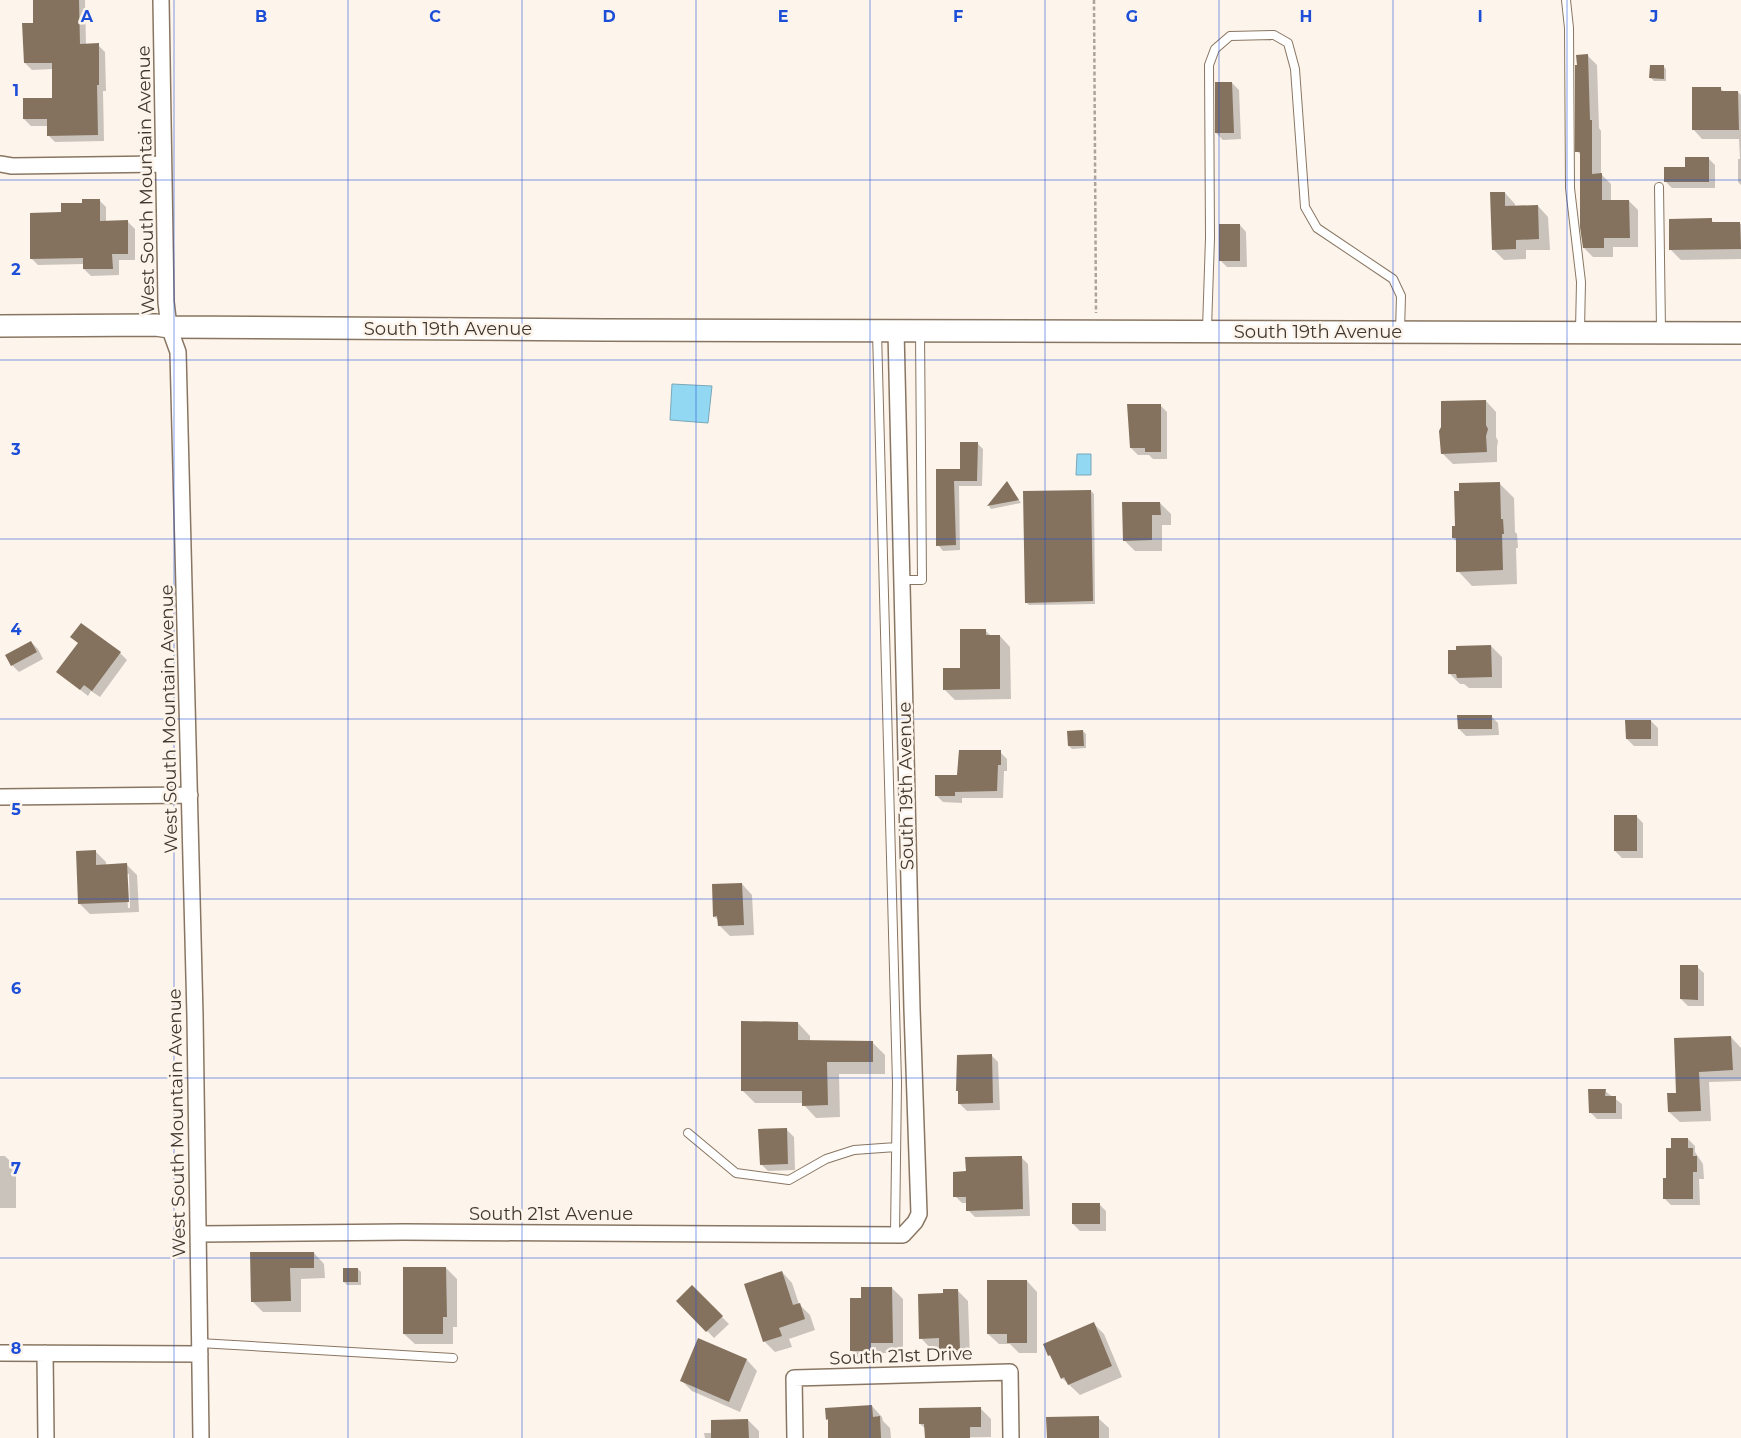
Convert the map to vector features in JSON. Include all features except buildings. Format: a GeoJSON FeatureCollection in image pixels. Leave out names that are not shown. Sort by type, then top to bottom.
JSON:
{"type":"FeatureCollection","features":[{"type":"Feature","properties":{"kind":"main road","name":"South 19th Avenue"},"geometry":{"type":"LineString","coordinates":[[0,326],[156,325],[169,327],[886,331],[1741,332]]}},
{"type":"Feature","properties":{"kind":"street","name":"West South Mountain Avenue"},"geometry":{"type":"LineString","coordinates":[[161,0],[166,302],[169,327],[178,352],[190,794],[201,1438]]}},
{"type":"Feature","properties":{"kind":"street"},"geometry":{"type":"LineString","coordinates":[[0,164],[12,166],[163,164]]}},
{"type":"Feature","properties":{"kind":"street","name":"South 19th Avenue"},"geometry":{"type":"LineString","coordinates":[[886,331],[902,580],[912,1009],[919,1214],[915,1222],[899,1235]]}},
{"type":"Feature","properties":{"kind":"street"},"geometry":{"type":"LineString","coordinates":[[0,797],[190,794]]}},
{"type":"Feature","properties":{"kind":"street","name":"South 21st Avenue"},"geometry":{"type":"LineString","coordinates":[[198,1234],[414,1232],[899,1235]]}},
{"type":"Feature","properties":{"kind":"street"},"geometry":{"type":"LineString","coordinates":[[0,1353],[199,1348]]}},
{"type":"Feature","properties":{"kind":"street"},"geometry":{"type":"LineString","coordinates":[[45,1353],[46,1438]]}},
{"type":"Feature","properties":{"kind":"street","name":"South 21st Drive"},"geometry":{"type":"LineString","coordinates":[[795,1438],[794,1378],[1010,1372],[1011,1438]]}},
{"type":"Feature","properties":{"kind":"lane"},"geometry":{"type":"LineString","coordinates":[[1566,0],[1569,28],[1570,188],[1581,282],[1580,332]]}},
{"type":"Feature","properties":{"kind":"lane"},"geometry":{"type":"LineString","coordinates":[[1207,331],[1210,238],[1209,65],[1215,49],[1230,36],[1274,35],[1288,43],[1295,69],[1305,207],[1317,228],[1392,278],[1400,296],[1400,332]]}},
{"type":"Feature","properties":{"kind":"lane"},"geometry":{"type":"LineString","coordinates":[[1659,187],[1661,332]]}},
{"type":"Feature","properties":{"kind":"lane"},"geometry":{"type":"LineString","coordinates":[[886,331],[897,1083],[896,1147],[899,1235]]}},
{"type":"Feature","properties":{"kind":"lane"},"geometry":{"type":"LineString","coordinates":[[902,580],[922,580],[920,331]]}},
{"type":"Feature","properties":{"kind":"lane"},"geometry":{"type":"LineString","coordinates":[[688,1133],[736,1172],[789,1180],[826,1159],[854,1150],[896,1147]]}},
{"type":"Feature","properties":{"kind":"lane"},"geometry":{"type":"LineString","coordinates":[[199,1348],[453,1358]]}},
{"type":"Feature","properties":{"kind":"path"},"geometry":{"type":"LineString","coordinates":[[1094,0],[1096,331]]}},
{"type":"Feature","properties":{"kind":"water"},"geometry":{"type":"Polygon","coordinates":[[[672,384],[712,386],[708,423],[670,420],[672,384]]]}},
{"type":"Feature","properties":{"kind":"water"},"geometry":{"type":"Polygon","coordinates":[[[1077,454],[1091,454],[1091,475],[1076,475],[1077,454]]]}}]}
